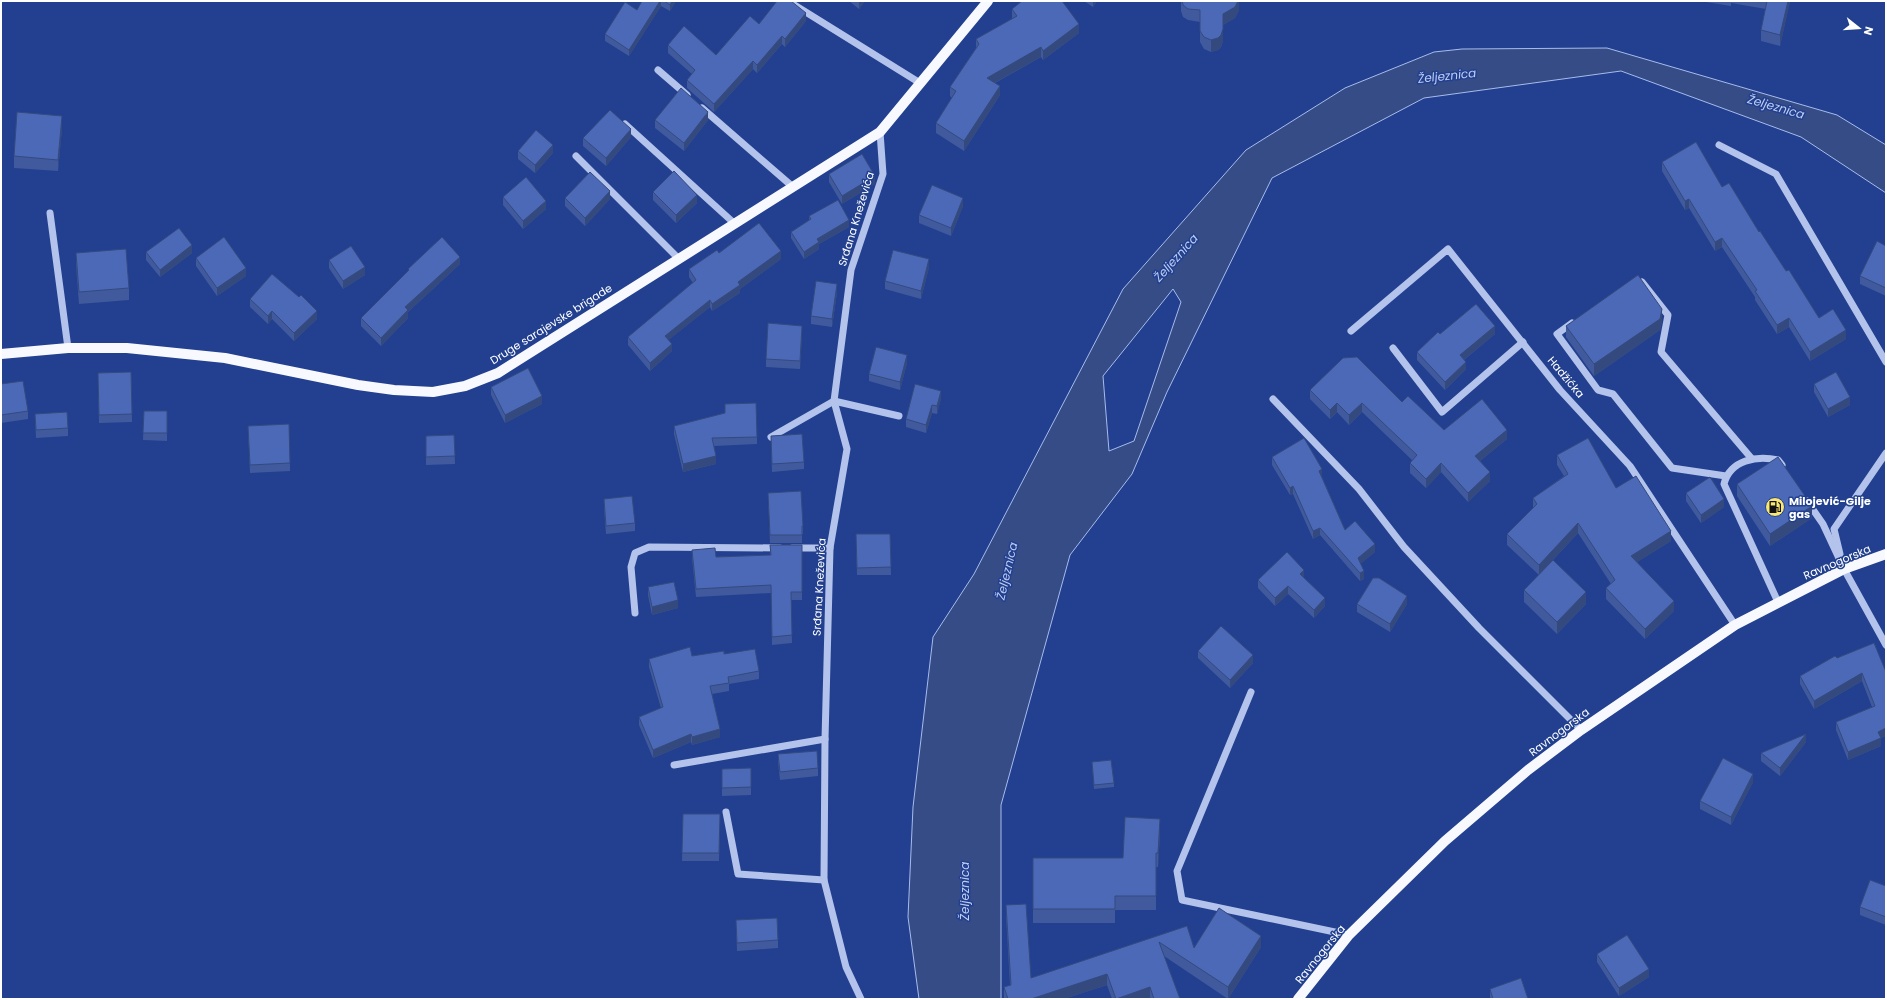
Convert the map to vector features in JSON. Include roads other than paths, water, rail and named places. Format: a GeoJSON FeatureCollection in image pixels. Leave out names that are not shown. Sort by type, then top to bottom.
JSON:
{"type":"FeatureCollection","features":[{"type":"Feature","properties":{"kind":"main road","name":"Druge sarajevske brigade"},"geometry":{"type":"LineString","coordinates":[[1,354],[68,348],[128,348],[225,358],[358,385],[394,390],[433,392],[465,386],[498,373],[880,132],[988,1]]}},
{"type":"Feature","properties":{"kind":"main road","name":"Ravnogorska"},"geometry":{"type":"LineString","coordinates":[[1298,999],[1349,935],[1445,841],[1528,770],[1581,730],[1735,625],[1844,569],[1886,554]]}},
{"type":"Feature","properties":{"kind":"street"},"geometry":{"type":"LineString","coordinates":[[788,1],[920,83]]}},
{"type":"Feature","properties":{"kind":"street"},"geometry":{"type":"LineString","coordinates":[[658,70],[793,187]]}},
{"type":"Feature","properties":{"kind":"street"},"geometry":{"type":"LineString","coordinates":[[619,119],[735,224]]}},
{"type":"Feature","properties":{"kind":"street","name":"Srđana Kneževića"},"geometry":{"type":"LineString","coordinates":[[861,999],[846,967],[824,880],[825,739],[830,548],[847,449],[834,401],[851,270],[883,174],[880,132]]}},
{"type":"Feature","properties":{"kind":"street"},"geometry":{"type":"LineString","coordinates":[[1718,145],[1776,174],[1886,362]]}},
{"type":"Feature","properties":{"kind":"street"},"geometry":{"type":"LineString","coordinates":[[576,156],[679,259]]}},
{"type":"Feature","properties":{"kind":"street"},"geometry":{"type":"LineString","coordinates":[[50,213],[68,348]]}},
{"type":"Feature","properties":{"kind":"street","name":"Hadžićka"},"geometry":{"type":"LineString","coordinates":[[1351,331],[1448,250],[1560,390],[1630,466],[1735,625]]}},
{"type":"Feature","properties":{"kind":"street"},"geometry":{"type":"LineString","coordinates":[[1633,282],[1639,278],[1668,315],[1661,352],[1752,459]]}},
{"type":"Feature","properties":{"kind":"street"},"geometry":{"type":"LineString","coordinates":[[1576,321],[1557,334],[1598,390],[1613,394],[1672,468],[1726,476]]}},
{"type":"Feature","properties":{"kind":"street"},"geometry":{"type":"LineString","coordinates":[[1393,348],[1442,412],[1523,342]]}},
{"type":"Feature","properties":{"kind":"street"},"geometry":{"type":"LineString","coordinates":[[1273,399],[1358,489],[1404,547],[1463,611],[1581,730]]}},
{"type":"Feature","properties":{"kind":"street"},"geometry":{"type":"LineString","coordinates":[[771,437],[834,401],[899,416]]}},
{"type":"Feature","properties":{"kind":"street"},"geometry":{"type":"LineString","coordinates":[[1844,569],[1834,529],[1886,453]]}},
{"type":"Feature","properties":{"kind":"street"},"geometry":{"type":"LineString","coordinates":[[1778,602],[1724,484],[1726,476],[1737,464],[1752,459],[1766,457],[1778,460],[1787,473]]}},
{"type":"Feature","properties":{"kind":"street"},"geometry":{"type":"LineString","coordinates":[[1801,492],[1823,524],[1844,569],[1886,645]]}},
{"type":"Feature","properties":{"kind":"street"},"geometry":{"type":"LineString","coordinates":[[635,613],[631,567],[635,553],[649,547],[830,548]]}},
{"type":"Feature","properties":{"kind":"street"},"geometry":{"type":"LineString","coordinates":[[1251,692],[1177,872],[1182,900],[1349,935]]}},
{"type":"Feature","properties":{"kind":"street"},"geometry":{"type":"LineString","coordinates":[[674,765],[825,739]]}},
{"type":"Feature","properties":{"kind":"street"},"geometry":{"type":"LineString","coordinates":[[726,812],[738,874],[824,880]]}},
{"type":"Feature","properties":{"kind":"water","name":"Željeznica"},"geometry":{"type":"Polygon","coordinates":[[[1607,48],[1837,115],[1886,145],[1886,193],[1801,137],[1621,71],[1424,98],[1272,178],[1167,392],[1132,474],[1070,555],[1001,805],[1001,999],[919,999],[908,917],[913,807],[933,637],[974,574],[1123,289],[1246,150],[1345,88],[1434,52],[1462,49],[1607,48]],[[1173,289],[1103,376],[1109,451],[1134,441],[1181,302],[1173,289]]]}},
{"type":"Feature","properties":{"kind":"place","name":"Milojević-Gilje gas"},"geometry":{"type":"Point","coordinates":[1775,507]}}]}
